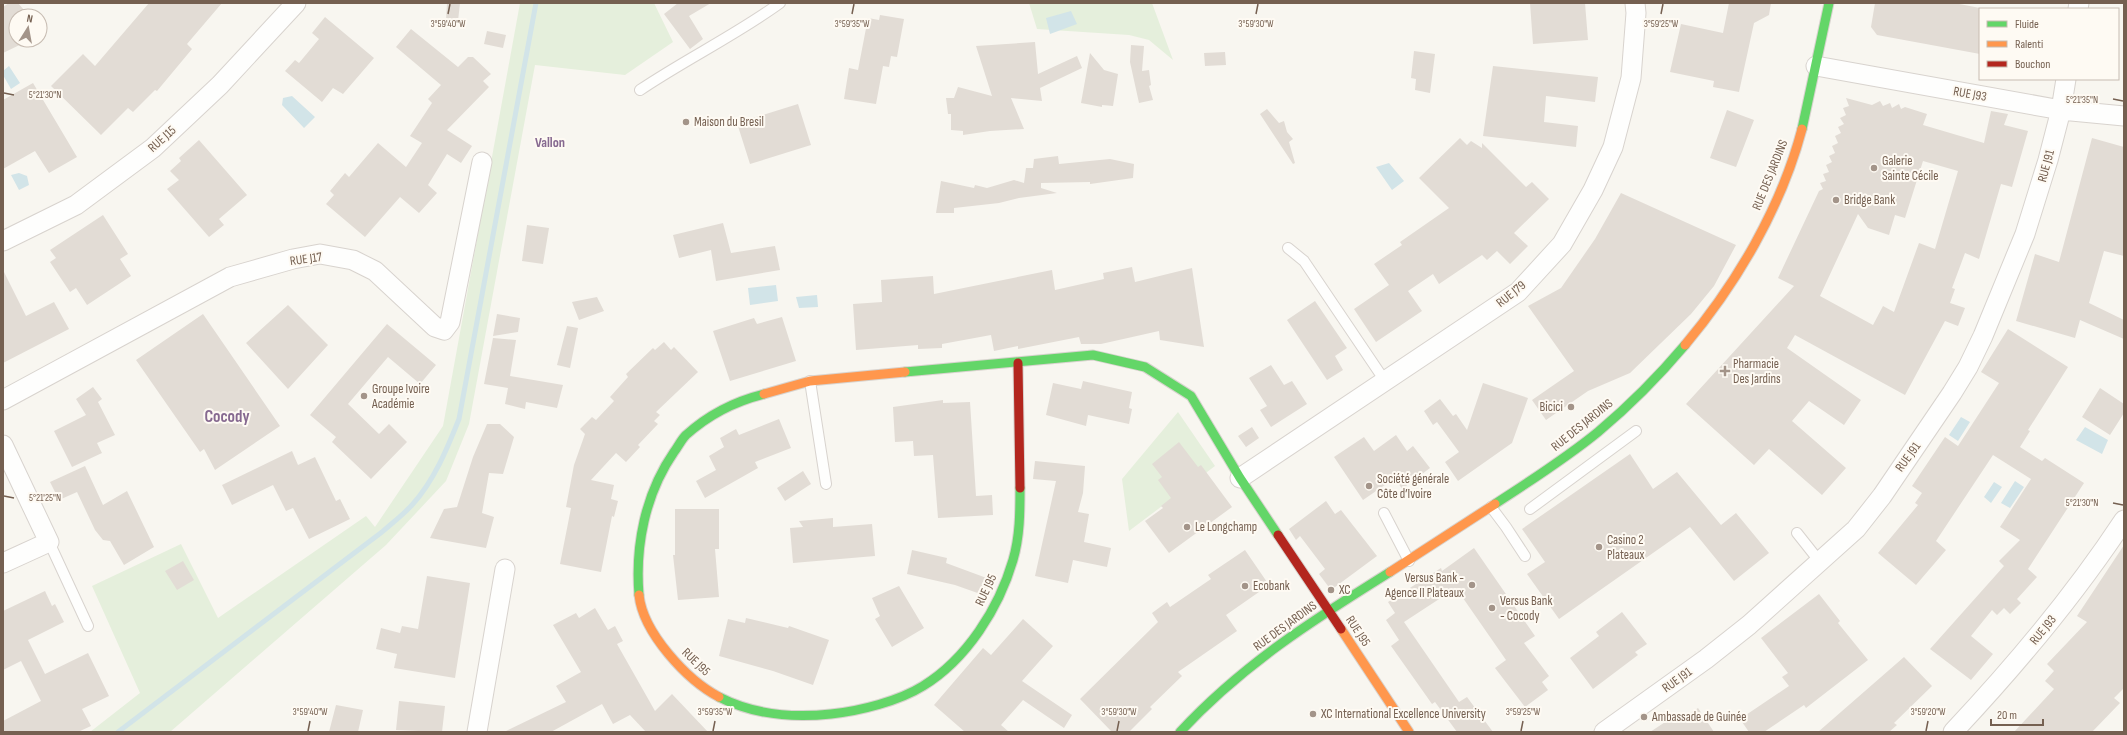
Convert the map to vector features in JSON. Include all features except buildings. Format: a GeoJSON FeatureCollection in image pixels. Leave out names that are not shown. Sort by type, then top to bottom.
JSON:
{"type":"FeatureCollection","features":[{"type":"Feature","properties":{"kind":"street","name":"RUE J15"},"geometry":{"type":"LineString","coordinates":[[3,241],[76,205],[153,148],[220,85],[296,3]]}},
{"type":"Feature","properties":{"kind":"street","name":"RUE J79"},"geometry":{"type":"LineString","coordinates":[[1240,478],[1518,292],[1562,244],[1594,190],[1613,147],[1631,78],[1636,13],[1635,3]]}},
{"type":"Feature","properties":{"kind":"street","name":"RUE DES JARDINS"},"geometry":{"type":"LineString","coordinates":[[1180,732],[1225,687],[1268,653],[1329,610],[1409,561],[1557,463],[1619,413],[1676,357],[1709,317],[1748,257],[1785,182],[1802,126],[1829,3]]}},
{"type":"Feature","properties":{"kind":"street","name":"RUE J93"},"geometry":{"type":"LineString","coordinates":[[1816,66],[2060,110],[2124,116]]}},
{"type":"Feature","properties":{"kind":"street","name":"RUE J91"},"geometry":{"type":"LineString","coordinates":[[1604,732],[1706,659],[1749,625],[1856,529],[1882,496],[1968,367],[1984,336],[2025,234],[2060,110],[2066,80]]}},
{"type":"Feature","properties":{"kind":"street","name":"RUE J17"},"geometry":{"type":"LineString","coordinates":[[3,400],[230,277],[293,259],[320,254],[353,260],[375,271],[435,327],[444,330],[450,322],[482,162]]}},
{"type":"Feature","properties":{"kind":"street","name":"RUE J95"},"geometry":{"type":"LineString","coordinates":[[1018,363],[1020,488],[1019,529],[1013,560],[996,604],[974,638],[950,665],[923,686],[886,702],[845,713],[807,717],[770,714],[731,703],[705,689],[677,664],[655,634],[640,602],[637,568],[643,523],[653,492],[667,462],[685,436],[711,416],[748,398],[810,381],[1093,355],[1145,367],[1191,396],[1240,478],[1409,732]]}},
{"type":"Feature","properties":{"kind":"street"},"geometry":{"type":"LineString","coordinates":[[3,445],[49,542],[3,563]]}},
{"type":"Feature","properties":{"kind":"street","name":"RUE J93"},"geometry":{"type":"LineString","coordinates":[[1953,732],[2018,661],[2074,590],[2124,520]]}},
{"type":"Feature","properties":{"kind":"street"},"geometry":{"type":"LineString","coordinates":[[477,732],[505,569]]}},
{"type":"Feature","properties":{"kind":"lane"},"geometry":{"type":"LineString","coordinates":[[640,90],[679,64],[750,25],[780,3]]}},
{"type":"Feature","properties":{"kind":"lane"},"geometry":{"type":"LineString","coordinates":[[1288,248],[1304,261],[1384,381]]}},
{"type":"Feature","properties":{"kind":"lane"},"geometry":{"type":"LineString","coordinates":[[810,381],[826,484]]}},
{"type":"Feature","properties":{"kind":"lane"},"geometry":{"type":"LineString","coordinates":[[1530,509],[1636,431]]}},
{"type":"Feature","properties":{"kind":"lane"},"geometry":{"type":"LineString","coordinates":[[1491,508],[1506,527],[1525,556]]}},
{"type":"Feature","properties":{"kind":"lane"},"geometry":{"type":"LineString","coordinates":[[1384,513],[1409,561]]}},
{"type":"Feature","properties":{"kind":"lane"},"geometry":{"type":"LineString","coordinates":[[1797,533],[1820,562]]}},
{"type":"Feature","properties":{"kind":"lane"},"geometry":{"type":"LineString","coordinates":[[49,542],[88,626]]}},
{"type":"Feature","properties":{"kind":"green space"},"geometry":{"type":"Polygon","coordinates":[[[520,3],[654,3],[673,42],[625,75],[535,65],[469,424],[446,481],[386,545],[170,732],[90,732],[140,693],[92,586],[181,544],[218,618],[366,516],[375,527],[443,426],[520,3]]]}},
{"type":"Feature","properties":{"kind":"green space"},"geometry":{"type":"Polygon","coordinates":[[[1029,3],[1152,3],[1173,60],[1149,40],[1129,35],[1037,29],[1029,3]]]}},
{"type":"Feature","properties":{"kind":"green space"},"geometry":{"type":"Polygon","coordinates":[[[1178,412],[1215,466],[1129,531],[1122,479],[1178,412]]]}},
{"type":"Feature","properties":{"kind":"shaded area"},"geometry":{"type":"Polygon","coordinates":[[[1071,11],[1077,24],[1050,34],[1046,18],[1071,11]]]}},
{"type":"Feature","properties":{"kind":"shaded area"},"geometry":{"type":"Polygon","coordinates":[[[9,66],[20,83],[11,89],[3,75],[3,71],[9,66]]]}},
{"type":"Feature","properties":{"kind":"shaded area"},"geometry":{"type":"Polygon","coordinates":[[[292,96],[315,117],[304,128],[282,105],[283,98],[292,96]]]}},
{"type":"Feature","properties":{"kind":"shaded area"},"geometry":{"type":"Polygon","coordinates":[[[1389,163],[1404,181],[1392,190],[1376,167],[1389,163]]]}},
{"type":"Feature","properties":{"kind":"shaded area"},"geometry":{"type":"Polygon","coordinates":[[[19,173],[27,176],[29,185],[19,190],[11,175],[19,173]]]}},
{"type":"Feature","properties":{"kind":"shaded area"},"geometry":{"type":"Polygon","coordinates":[[[776,285],[778,301],[750,305],[748,288],[776,285]]]}},
{"type":"Feature","properties":{"kind":"shaded area"},"geometry":{"type":"Polygon","coordinates":[[[817,295],[818,307],[799,308],[796,297],[817,295]]]}},
{"type":"Feature","properties":{"kind":"shaded area"},"geometry":{"type":"Polygon","coordinates":[[[1961,417],[1970,422],[1958,441],[1949,435],[1961,417]]]}},
{"type":"Feature","properties":{"kind":"shaded area"},"geometry":{"type":"Polygon","coordinates":[[[2085,427],[2108,440],[2102,454],[2076,440],[2085,427]]]}},
{"type":"Feature","properties":{"kind":"shaded area"},"geometry":{"type":"Polygon","coordinates":[[[2015,481],[2024,487],[2010,508],[2001,503],[2015,481]]]}},
{"type":"Feature","properties":{"kind":"shaded area"},"geometry":{"type":"Polygon","coordinates":[[[1994,482],[2002,487],[1991,503],[1984,497],[1994,482]]]}},
{"type":"Feature","properties":{"kind":"waterway"},"geometry":{"type":"LineString","coordinates":[[118,732],[382,532],[412,505],[427,486],[445,453],[459,419],[536,3]]}},
{"type":"Feature","properties":{"kind":"traffic: fast"},"geometry":{"type":"LineString","coordinates":[[1802,129],[1829,3]]}},
{"type":"Feature","properties":{"kind":"traffic: fast"},"geometry":{"type":"LineString","coordinates":[[1495,504],[1560,461],[1598,432],[1643,391],[1685,345]]}},
{"type":"Feature","properties":{"kind":"traffic: fast"},"geometry":{"type":"LineString","coordinates":[[905,372],[1093,355],[1145,367],[1191,396],[1240,478],[1278,535]]}},
{"type":"Feature","properties":{"kind":"traffic: fast"},"geometry":{"type":"LineString","coordinates":[[639,595],[639,558],[644,521],[649,503],[664,468],[686,435],[704,421],[733,405],[764,394]]}},
{"type":"Feature","properties":{"kind":"traffic: fast"},"geometry":{"type":"LineString","coordinates":[[719,697],[746,708],[774,714],[802,716],[842,713],[891,701],[923,686],[939,675],[954,662],[979,631],[990,614],[1007,578],[1017,542],[1020,515],[1020,488]]}},
{"type":"Feature","properties":{"kind":"traffic: fast"},"geometry":{"type":"LineString","coordinates":[[1180,732],[1228,685],[1279,645],[1333,608],[1390,572]]}},
{"type":"Feature","properties":{"kind":"traffic: slow"},"geometry":{"type":"LineString","coordinates":[[1685,345],[1722,296],[1755,243],[1782,187],[1802,129]]}},
{"type":"Feature","properties":{"kind":"traffic: slow"},"geometry":{"type":"LineString","coordinates":[[764,394],[810,381],[905,372]]}},
{"type":"Feature","properties":{"kind":"traffic: slow"},"geometry":{"type":"LineString","coordinates":[[1390,572],[1495,504]]}},
{"type":"Feature","properties":{"kind":"traffic: slow"},"geometry":{"type":"LineString","coordinates":[[639,595],[642,610],[649,625],[668,654],[694,679],[719,697]]}},
{"type":"Feature","properties":{"kind":"traffic: slow"},"geometry":{"type":"LineString","coordinates":[[1341,629],[1409,732]]}},
{"type":"Feature","properties":{"kind":"traffic: jam"},"geometry":{"type":"LineString","coordinates":[[1018,363],[1020,488]]}},
{"type":"Feature","properties":{"kind":"traffic: jam"},"geometry":{"type":"LineString","coordinates":[[1278,535],[1341,629]]}},
{"type":"Feature","properties":{"kind":"place","name":"Maison du Bresil"},"geometry":{"type":"Point","coordinates":[686,122]}},
{"type":"Feature","properties":{"kind":"place","name":"Galerie Sainte Cécile"},"geometry":{"type":"Point","coordinates":[1874,168]}},
{"type":"Feature","properties":{"kind":"place","name":"Bridge Bank"},"geometry":{"type":"Point","coordinates":[1836,200]}},
{"type":"Feature","properties":{"kind":"place","name":"Pharmacie Des Jardins"},"geometry":{"type":"Point","coordinates":[1725,371]}},
{"type":"Feature","properties":{"kind":"place","name":"Groupe Ivoire Académie"},"geometry":{"type":"Point","coordinates":[364,396]}},
{"type":"Feature","properties":{"kind":"place","name":"Bicici"},"geometry":{"type":"Point","coordinates":[1571,407]}},
{"type":"Feature","properties":{"kind":"place","name":"Société générale Côte d’Ivoire"},"geometry":{"type":"Point","coordinates":[1369,486]}},
{"type":"Feature","properties":{"kind":"place","name":"Le Longchamp"},"geometry":{"type":"Point","coordinates":[1187,527]}},
{"type":"Feature","properties":{"kind":"place","name":"Casino 2 Plateaux"},"geometry":{"type":"Point","coordinates":[1599,547]}},
{"type":"Feature","properties":{"kind":"place","name":"Versus Bank - Agence II Plateaux"},"geometry":{"type":"Point","coordinates":[1472,585]}},
{"type":"Feature","properties":{"kind":"place","name":"Ecobank"},"geometry":{"type":"Point","coordinates":[1245,586]}},
{"type":"Feature","properties":{"kind":"place","name":"XC"},"geometry":{"type":"Point","coordinates":[1331,590]}},
{"type":"Feature","properties":{"kind":"place","name":"Versus Bank - Cocody"},"geometry":{"type":"Point","coordinates":[1492,608]}},
{"type":"Feature","properties":{"kind":"place","name":"XC International Excellence University"},"geometry":{"type":"Point","coordinates":[1313,714]}},
{"type":"Feature","properties":{"kind":"place","name":"Ambassade de Guinée"},"geometry":{"type":"Point","coordinates":[1644,717]}},
{"type":"Feature","properties":{"kind":"district","name":"Vallon"},"geometry":{"type":"Point","coordinates":[550,142]}},
{"type":"Feature","properties":{"kind":"district","name":"Cocody"},"geometry":{"type":"Point","coordinates":[227,417]}}]}
